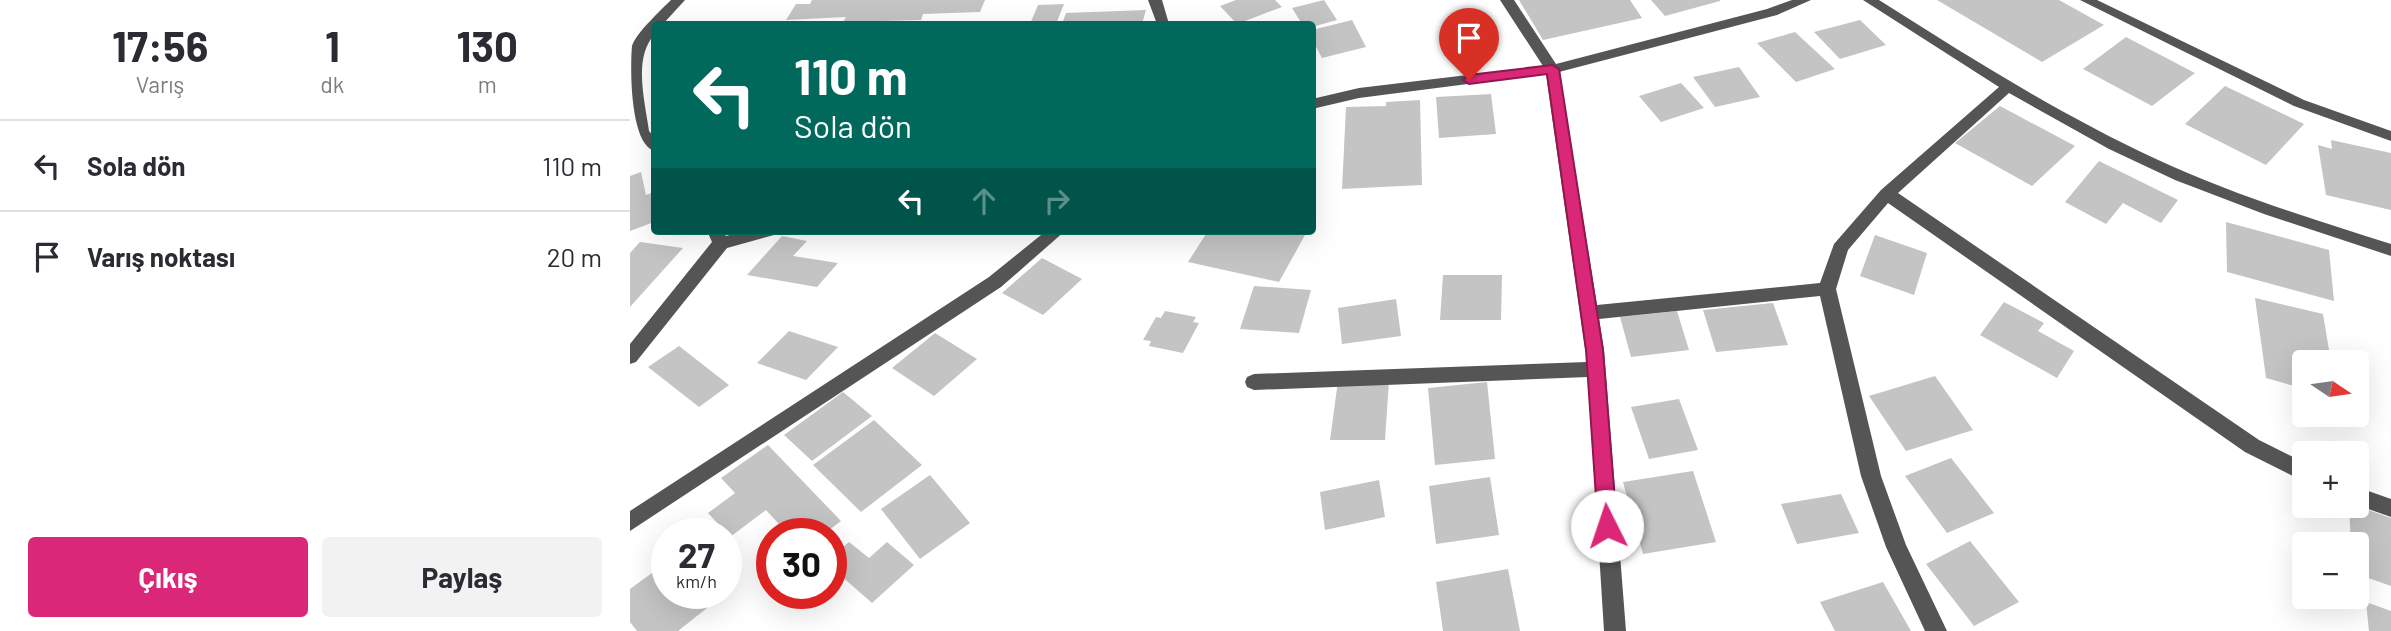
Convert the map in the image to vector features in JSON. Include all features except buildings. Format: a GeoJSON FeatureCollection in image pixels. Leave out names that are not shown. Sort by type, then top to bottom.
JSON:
{"type":"FeatureCollection","features":[{"type":"Feature","properties":{"kind":"street"},"geometry":{"type":"LineString","coordinates":[[659,21],[678,0]]}},
{"type":"Feature","properties":{"kind":"street"},"geometry":{"type":"LineString","coordinates":[[1155,0],[1162,21]]}},
{"type":"Feature","properties":{"kind":"street"},"geometry":{"type":"LineString","coordinates":[[1507,0],[1552,69],[1596,369],[1615,631]]}},
{"type":"Feature","properties":{"kind":"street"},"geometry":{"type":"LineString","coordinates":[[1316,103],[1359,93],[1552,69],[1772,12],[1804,0]]}},
{"type":"Feature","properties":{"kind":"street"},"geometry":{"type":"LineString","coordinates":[[1870,0],[2007,87],[2150,163],[2262,209],[2391,250]]}},
{"type":"Feature","properties":{"kind":"street"},"geometry":{"type":"LineString","coordinates":[[2087,0],[2299,103],[2391,136]]}},
{"type":"Feature","properties":{"kind":"street"},"geometry":{"type":"LineString","coordinates":[[651,30],[639,44],[635,83],[636,133],[651,144]]}},
{"type":"Feature","properties":{"kind":"street"},"geometry":{"type":"LineString","coordinates":[[1936,631],[1896,547],[1871,476],[1827,289],[1840,248],[1887,194],[2007,87]]}},
{"type":"Feature","properties":{"kind":"street"},"geometry":{"type":"LineString","coordinates":[[1887,194],[2252,446],[2292,466]]}},
{"type":"Feature","properties":{"kind":"street"},"geometry":{"type":"LineString","coordinates":[[630,522],[995,282],[1052,235]]}},
{"type":"Feature","properties":{"kind":"street"},"geometry":{"type":"LineString","coordinates":[[630,357],[718,237]]}},
{"type":"Feature","properties":{"kind":"street"},"geometry":{"type":"LineString","coordinates":[[1589,313],[1827,289]]}},
{"type":"Feature","properties":{"kind":"street"},"geometry":{"type":"LineString","coordinates":[[1254,382],[1596,369]]}},
{"type":"Feature","properties":{"kind":"street"},"geometry":{"type":"LineString","coordinates":[[2369,500],[2391,508]]}},
{"type":"Feature","properties":{"kind":"route"},"geometry":{"type":"LineString","coordinates":[[1469,80],[1552,69],[1595,350],[1607,526]]}}]}
